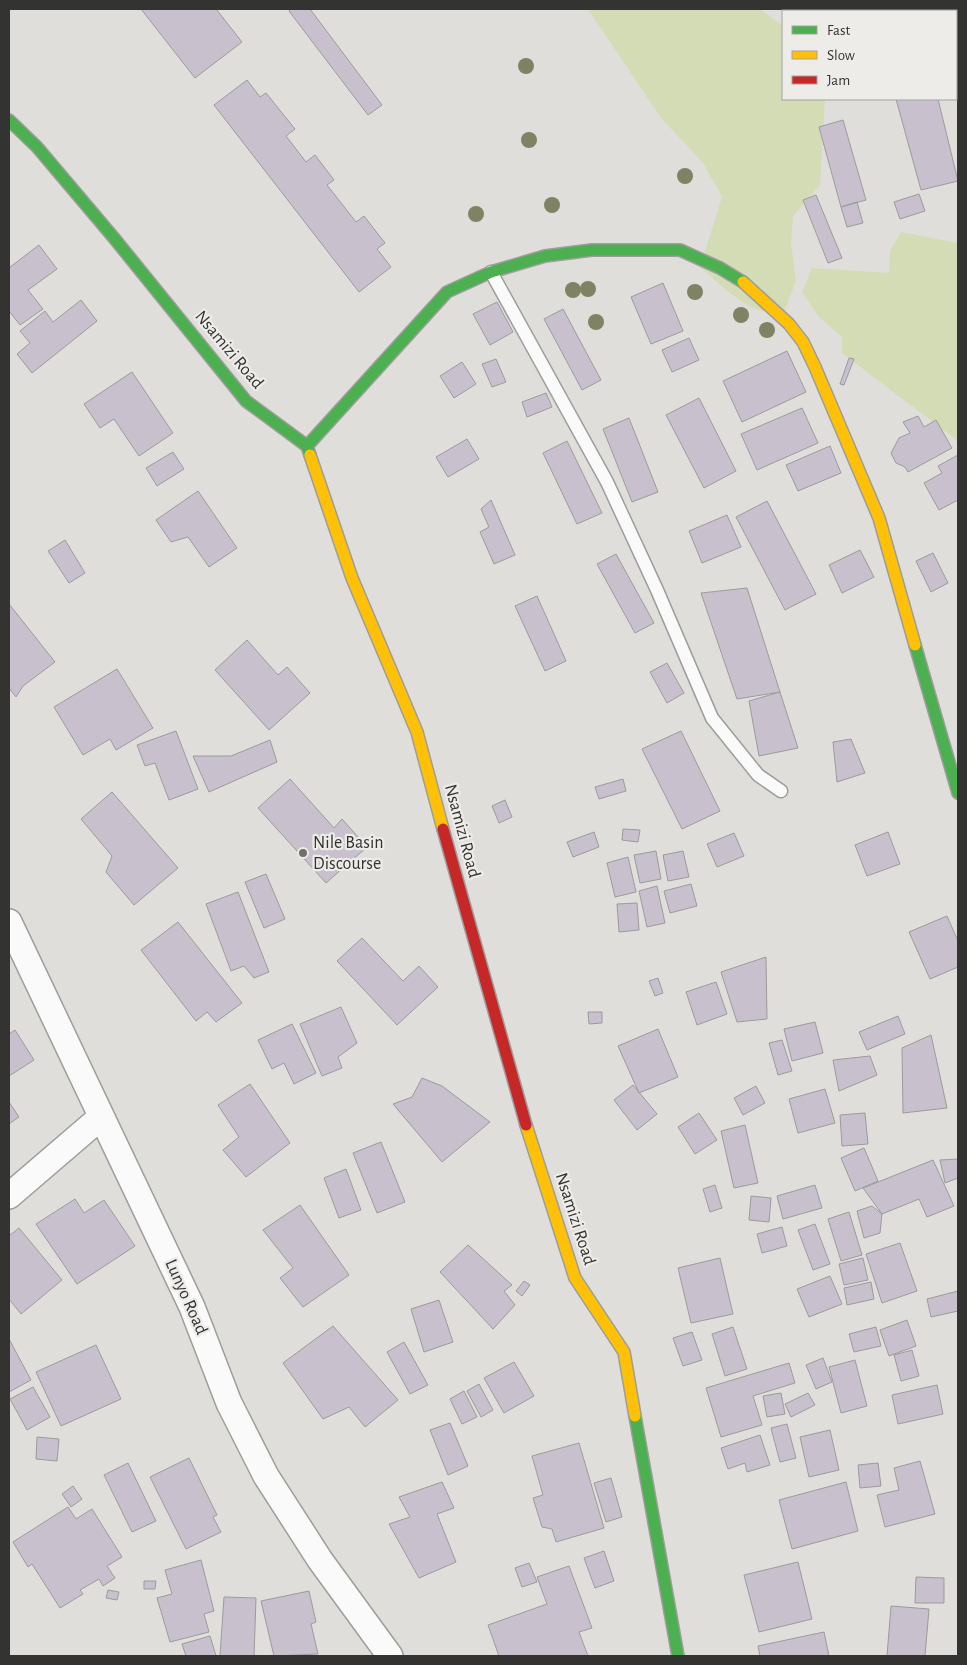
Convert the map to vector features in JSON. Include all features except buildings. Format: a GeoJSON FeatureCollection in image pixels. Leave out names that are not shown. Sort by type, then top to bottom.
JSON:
{"type":"FeatureCollection","features":[{"type":"Feature","properties":{"kind":"street","name":"Nsamizi Road"},"geometry":{"type":"LineString","coordinates":[[9,120],[37,147],[114,238],[246,401],[307,446],[352,578],[417,732],[513,1085],[576,1278],[624,1352],[678,1656]]}},
{"type":"Feature","properties":{"kind":"street"},"geometry":{"type":"LineString","coordinates":[[307,446],[447,292],[491,272],[545,256],[592,250],[680,250],[720,268],[748,285],[789,324],[803,342],[880,518],[958,793]]}},
{"type":"Feature","properties":{"kind":"street","name":"Lunyo Road"},"geometry":{"type":"LineString","coordinates":[[9,922],[192,1307],[229,1403],[266,1476],[320,1560],[390,1656]]}},
{"type":"Feature","properties":{"kind":"street"},"geometry":{"type":"LineString","coordinates":[[9,1196],[101,1117]]}},
{"type":"Feature","properties":{"kind":"lane"},"geometry":{"type":"LineString","coordinates":[[491,272],[607,482],[657,590],[712,718],[758,776],[781,791]]}},
{"type":"Feature","properties":{"kind":"green space"},"geometry":{"type":"Polygon","coordinates":[[[588,9],[756,9],[763,11],[782,25],[782,100],[825,100],[820,185],[793,216],[791,243],[796,281],[784,312],[772,313],[749,306],[700,267],[722,197],[703,163],[661,118],[588,9]]]}},
{"type":"Feature","properties":{"kind":"green space"},"geometry":{"type":"Polygon","coordinates":[[[901,232],[958,243],[958,441],[842,353],[842,337],[818,316],[802,292],[812,268],[889,273],[890,251],[901,232]]]}},
{"type":"Feature","properties":{"kind":"traffic: fast"},"geometry":{"type":"LineString","coordinates":[[9,120],[37,147],[114,238],[246,401],[307,446],[310,455]]}},
{"type":"Feature","properties":{"kind":"traffic: fast"},"geometry":{"type":"LineString","coordinates":[[307,446],[447,292],[491,272],[545,256],[592,250],[680,250],[720,268],[743,282]]}},
{"type":"Feature","properties":{"kind":"traffic: fast"},"geometry":{"type":"LineString","coordinates":[[915,645],[958,793]]}},
{"type":"Feature","properties":{"kind":"traffic: fast"},"geometry":{"type":"LineString","coordinates":[[635,1416],[678,1656]]}},
{"type":"Feature","properties":{"kind":"traffic: slow"},"geometry":{"type":"LineString","coordinates":[[743,282],[789,324],[803,342],[815,367],[879,518],[915,645]]}},
{"type":"Feature","properties":{"kind":"traffic: slow"},"geometry":{"type":"LineString","coordinates":[[310,455],[352,578],[417,732],[443,829]]}},
{"type":"Feature","properties":{"kind":"traffic: slow"},"geometry":{"type":"LineString","coordinates":[[526,1125],[575,1278],[624,1352],[635,1416]]}},
{"type":"Feature","properties":{"kind":"traffic: jam"},"geometry":{"type":"LineString","coordinates":[[443,829],[526,1125]]}},
{"type":"Feature","properties":{"kind":"place","name":"Nile Basin Discourse"},"geometry":{"type":"Point","coordinates":[303,853]}}]}
